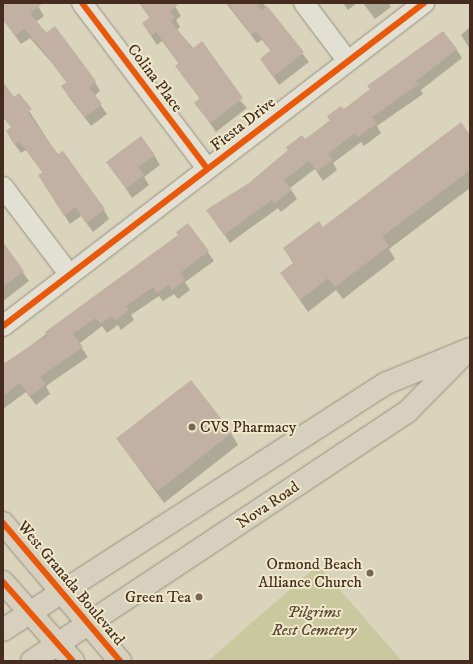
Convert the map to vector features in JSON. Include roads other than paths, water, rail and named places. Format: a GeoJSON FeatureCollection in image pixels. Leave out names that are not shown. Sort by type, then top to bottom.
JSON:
{"type":"FeatureCollection","features":[{"type":"Feature","properties":{"kind":"main road","name":"Nova Road"},"geometry":{"type":"LineString","coordinates":[[3,630],[387,382],[468,354]]}},
{"type":"Feature","properties":{"kind":"main road","name":"Nova Road"},"geometry":{"type":"LineString","coordinates":[[32,661],[407,412],[468,354]]}},
{"type":"Feature","properties":{"kind":"main road","name":"West Granada Boulevard"},"geometry":{"type":"LineString","coordinates":[[3,522],[87,624],[120,661]]}},
{"type":"Feature","properties":{"kind":"main road"},"geometry":{"type":"LineString","coordinates":[[3,582],[73,661]]}},
{"type":"Feature","properties":{"kind":"street","name":"Colina Place"},"geometry":{"type":"LineString","coordinates":[[82,3],[207,168]]}},
{"type":"Feature","properties":{"kind":"street"},"geometry":{"type":"LineString","coordinates":[[304,3],[348,60]]}},
{"type":"Feature","properties":{"kind":"street","name":"Fiesta Drive"},"geometry":{"type":"LineString","coordinates":[[3,326],[424,3]]}},
{"type":"Feature","properties":{"kind":"street"},"geometry":{"type":"LineString","coordinates":[[3,187],[69,274]]}},
{"type":"Feature","properties":{"kind":"place","name":"CVS Pharmacy"},"geometry":{"type":"Point","coordinates":[192,427]}},
{"type":"Feature","properties":{"kind":"place","name":"Ormond Beach Alliance Church"},"geometry":{"type":"Point","coordinates":[370,573]}},
{"type":"Feature","properties":{"kind":"place","name":"Green Tea"},"geometry":{"type":"Point","coordinates":[199,597]}},
{"type":"Feature","properties":{"kind":"park label","name":"Pilgrims Rest Cemetery"},"geometry":{"type":"Point","coordinates":[314,621]}}]}
